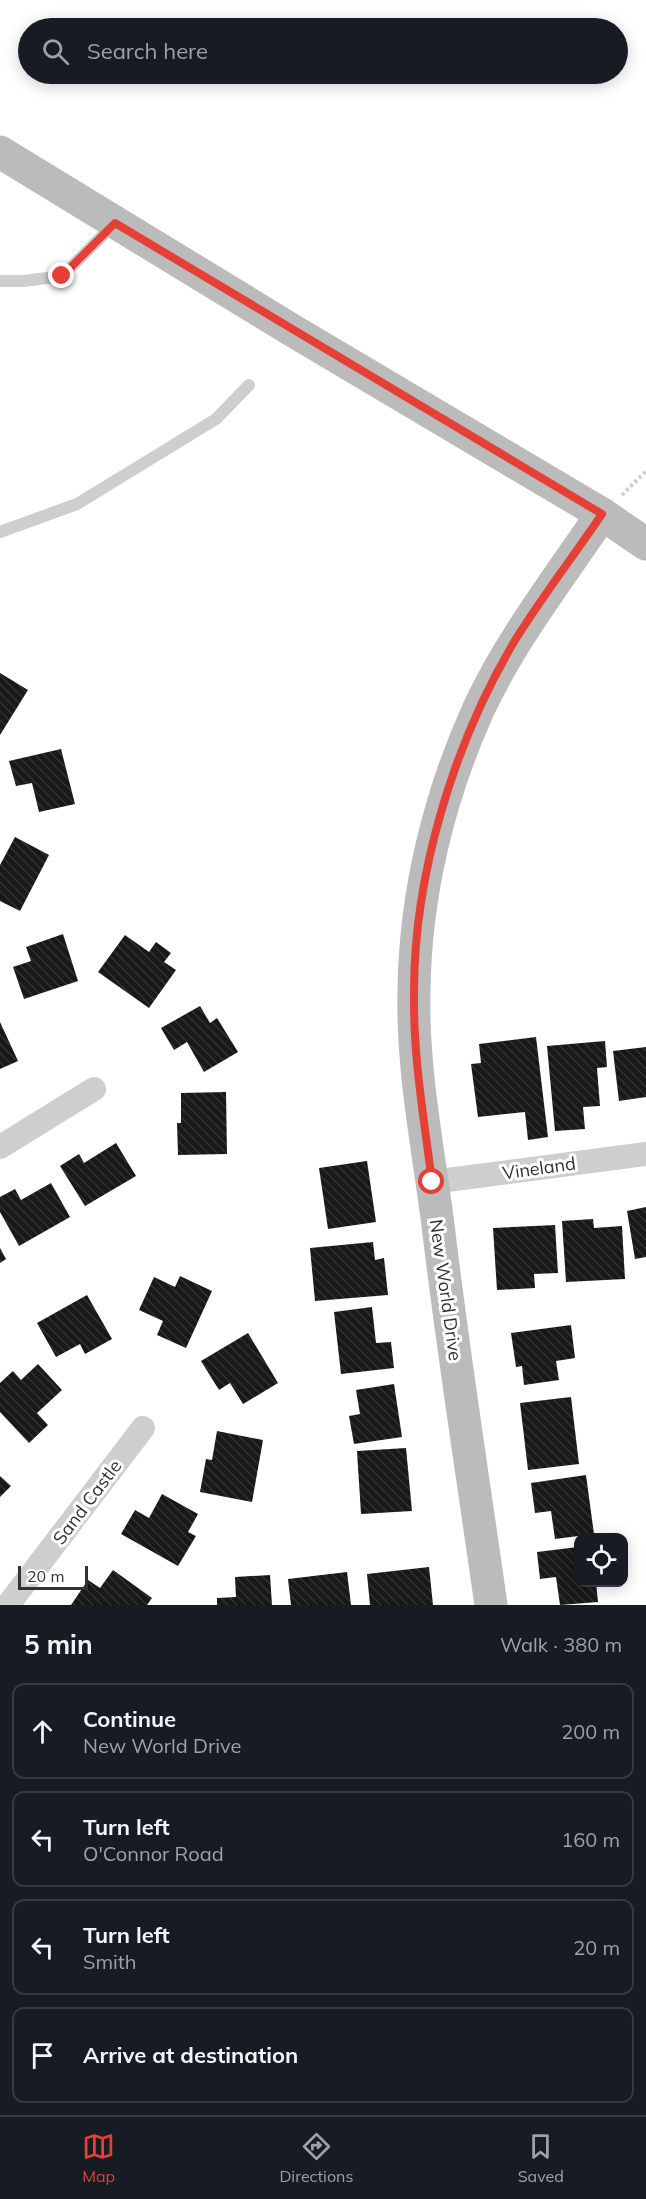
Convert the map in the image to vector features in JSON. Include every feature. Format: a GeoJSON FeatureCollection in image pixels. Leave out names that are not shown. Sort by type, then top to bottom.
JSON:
{"type":"FeatureCollection","features":[{"type":"Feature","properties":{"kind":"street"},"geometry":{"type":"LineString","coordinates":[[0,152],[602,514],[646,544]]}},
{"type":"Feature","properties":{"kind":"street","name":"New World Drive"},"geometry":{"type":"LineString","coordinates":[[491,1605],[419,1081],[414,992],[419,923],[435,833],[455,768],[479,708],[514,642],[602,514]]}},
{"type":"Feature","properties":{"kind":"street"},"geometry":{"type":"LineString","coordinates":[[0,1147],[94,1089]]}},
{"type":"Feature","properties":{"kind":"street","name":"Vineland"},"geometry":{"type":"LineString","coordinates":[[432,1182],[646,1154]]}},
{"type":"Feature","properties":{"kind":"street","name":"Sand Castle"},"geometry":{"type":"LineString","coordinates":[[8,1605],[143,1428]]}},
{"type":"Feature","properties":{"kind":"lane"},"geometry":{"type":"LineString","coordinates":[[0,281],[24,281],[62,276],[115,223]]}},
{"type":"Feature","properties":{"kind":"lane"},"geometry":{"type":"LineString","coordinates":[[0,532],[78,504],[216,419],[249,385]]}},
{"type":"Feature","properties":{"kind":"building"},"geometry":{"type":"Polygon","coordinates":[[[0,673],[28,690],[0,735],[0,673]]]}},
{"type":"Feature","properties":{"kind":"building"},"geometry":{"type":"Polygon","coordinates":[[[61,749],[75,804],[39,812],[32,783],[16,786],[9,761],[61,749]]]}},
{"type":"Feature","properties":{"kind":"building"},"geometry":{"type":"Polygon","coordinates":[[[15,837],[49,855],[20,911],[0,901],[0,865],[15,837]]]}},
{"type":"Feature","properties":{"kind":"building"},"geometry":{"type":"Polygon","coordinates":[[[63,934],[78,981],[24,999],[13,967],[31,961],[26,947],[63,934]]]}},
{"type":"Feature","properties":{"kind":"building"},"geometry":{"type":"Polygon","coordinates":[[[125,935],[149,952],[156,942],[171,953],[164,962],[176,970],[149,1008],[98,972],[125,935]]]}},
{"type":"Feature","properties":{"kind":"building"},"geometry":{"type":"Polygon","coordinates":[[[200,1006],[210,1023],[217,1018],[238,1052],[204,1072],[187,1042],[174,1050],[161,1028],[200,1006]]]}},
{"type":"Feature","properties":{"kind":"building"},"geometry":{"type":"Polygon","coordinates":[[[0,1022],[18,1061],[0,1069],[0,1022]]]}},
{"type":"Feature","properties":{"kind":"building"},"geometry":{"type":"Polygon","coordinates":[[[536,1037],[548,1137],[528,1140],[525,1112],[478,1117],[471,1064],[481,1063],[479,1044],[536,1037]]]}},
{"type":"Feature","properties":{"kind":"building"},"geometry":{"type":"Polygon","coordinates":[[[605,1041],[607,1067],[597,1068],[600,1106],[583,1107],[585,1129],[555,1131],[547,1046],[605,1041]]]}},
{"type":"Feature","properties":{"kind":"building"},"geometry":{"type":"Polygon","coordinates":[[[646,1047],[646,1097],[619,1101],[613,1051],[646,1047]]]}},
{"type":"Feature","properties":{"kind":"building"},"geometry":{"type":"Polygon","coordinates":[[[226,1092],[227,1154],[178,1155],[177,1123],[181,1123],[181,1093],[226,1092]]]}},
{"type":"Feature","properties":{"kind":"building"},"geometry":{"type":"Polygon","coordinates":[[[116,1143],[136,1176],[85,1206],[60,1166],[79,1154],[84,1163],[116,1143]]]}},
{"type":"Feature","properties":{"kind":"building"},"geometry":{"type":"Polygon","coordinates":[[[367,1161],[376,1222],[328,1229],[319,1168],[367,1161]]]}},
{"type":"Feature","properties":{"kind":"building"},"geometry":{"type":"Polygon","coordinates":[[[51,1183],[70,1217],[19,1246],[0,1212],[0,1197],[15,1189],[21,1200],[51,1183]]]}},
{"type":"Feature","properties":{"kind":"building"},"geometry":{"type":"Polygon","coordinates":[[[646,1207],[646,1257],[635,1259],[627,1211],[646,1207]]]}},
{"type":"Feature","properties":{"kind":"building"},"geometry":{"type":"Polygon","coordinates":[[[593,1219],[594,1228],[622,1226],[625,1279],[566,1282],[562,1221],[593,1219]]]}},
{"type":"Feature","properties":{"kind":"building"},"geometry":{"type":"Polygon","coordinates":[[[555,1225],[558,1273],[534,1274],[535,1288],[497,1290],[493,1228],[555,1225]]]}},
{"type":"Feature","properties":{"kind":"building"},"geometry":{"type":"Polygon","coordinates":[[[373,1242],[375,1260],[384,1258],[388,1295],[315,1301],[310,1248],[373,1242]]]}},
{"type":"Feature","properties":{"kind":"building"},"geometry":{"type":"Polygon","coordinates":[[[0,1248],[6,1259],[0,1263],[0,1248]]]}},
{"type":"Feature","properties":{"kind":"building"},"geometry":{"type":"Polygon","coordinates":[[[180,1276],[212,1291],[186,1348],[157,1335],[163,1321],[139,1310],[154,1277],[175,1287],[180,1276]]]}},
{"type":"Feature","properties":{"kind":"building"},"geometry":{"type":"Polygon","coordinates":[[[87,1295],[112,1339],[85,1354],[80,1344],[56,1357],[37,1323],[87,1295]]]}},
{"type":"Feature","properties":{"kind":"building"},"geometry":{"type":"Polygon","coordinates":[[[372,1307],[376,1343],[391,1342],[394,1368],[341,1374],[334,1312],[372,1307]]]}},
{"type":"Feature","properties":{"kind":"building"},"geometry":{"type":"Polygon","coordinates":[[[571,1325],[575,1358],[556,1361],[559,1380],[524,1385],[522,1366],[516,1367],[511,1333],[571,1325]]]}},
{"type":"Feature","properties":{"kind":"building"},"geometry":{"type":"Polygon","coordinates":[[[248,1333],[278,1383],[243,1404],[230,1383],[219,1390],[201,1361],[248,1333]]]}},
{"type":"Feature","properties":{"kind":"building"},"geometry":{"type":"Polygon","coordinates":[[[38,1364],[62,1390],[37,1413],[48,1425],[29,1443],[0,1412],[0,1383],[13,1371],[21,1380],[38,1364]]]}},
{"type":"Feature","properties":{"kind":"building"},"geometry":{"type":"Polygon","coordinates":[[[394,1384],[402,1437],[354,1444],[349,1416],[360,1414],[356,1390],[394,1384]]]}},
{"type":"Feature","properties":{"kind":"building"},"geometry":{"type":"Polygon","coordinates":[[[571,1397],[579,1464],[528,1470],[520,1403],[571,1397]]]}},
{"type":"Feature","properties":{"kind":"building"},"geometry":{"type":"Polygon","coordinates":[[[217,1431],[263,1440],[252,1502],[200,1492],[206,1459],[212,1460],[217,1431]]]}},
{"type":"Feature","properties":{"kind":"building"},"geometry":{"type":"Polygon","coordinates":[[[406,1448],[412,1511],[361,1514],[357,1451],[406,1448]]]}},
{"type":"Feature","properties":{"kind":"building"},"geometry":{"type":"Polygon","coordinates":[[[586,1475],[594,1533],[574,1533],[574,1537],[555,1539],[551,1511],[535,1513],[531,1483],[586,1475]]]}},
{"type":"Feature","properties":{"kind":"building"},"geometry":{"type":"Polygon","coordinates":[[[0,1476],[11,1486],[0,1497],[0,1476]]]}},
{"type":"Feature","properties":{"kind":"building"},"geometry":{"type":"Polygon","coordinates":[[[162,1494],[198,1514],[188,1532],[196,1536],[178,1566],[121,1534],[135,1510],[149,1518],[162,1494]]]}},
{"type":"Feature","properties":{"kind":"building"},"geometry":{"type":"Polygon","coordinates":[[[574,1547],[574,1587],[596,1587],[598,1602],[560,1605],[556,1577],[540,1579],[537,1552],[574,1547]]]}},
{"type":"Feature","properties":{"kind":"building"},"geometry":{"type":"Polygon","coordinates":[[[429,1567],[433,1605],[370,1605],[367,1574],[429,1567]]]}},
{"type":"Feature","properties":{"kind":"building"},"geometry":{"type":"Polygon","coordinates":[[[113,1570],[152,1598],[147,1605],[71,1605],[88,1580],[100,1588],[113,1570]]]}},
{"type":"Feature","properties":{"kind":"building"},"geometry":{"type":"Polygon","coordinates":[[[347,1572],[351,1605],[291,1605],[288,1579],[347,1572]]]}},
{"type":"Feature","properties":{"kind":"building"},"geometry":{"type":"Polygon","coordinates":[[[270,1575],[272,1605],[217,1605],[217,1598],[236,1597],[235,1577],[270,1575]]]}},
{"type":"Feature","properties":{"kind":"route"},"geometry":{"type":"LineString","coordinates":[[62,276],[115,223],[295,333],[602,514],[514,642],[479,708],[455,768],[435,833],[419,923],[414,992],[419,1081],[432,1182]]}}]}
